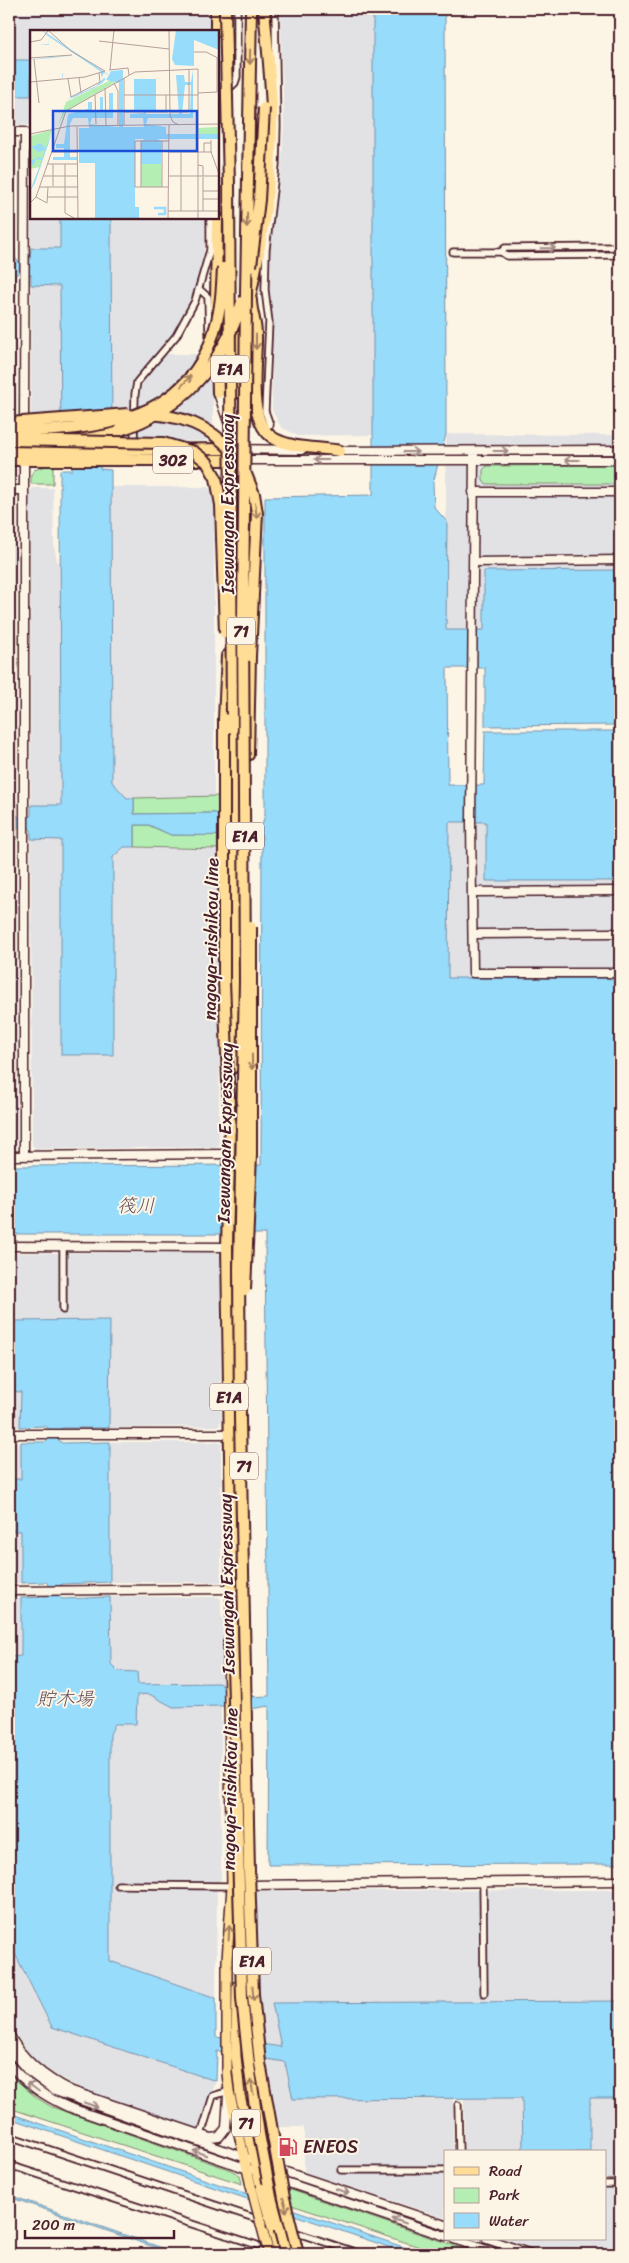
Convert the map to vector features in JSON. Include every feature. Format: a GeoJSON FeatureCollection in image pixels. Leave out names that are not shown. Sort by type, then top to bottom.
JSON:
{"type":"FeatureCollection","features":[{"type":"Feature","properties":{"kind":"highway"},"geometry":{"type":"LineString","coordinates":[[9,431],[84,427],[109,424],[132,418],[156,406],[176,392],[203,357],[215,331],[222,284],[221,32],[216,9]]}},
{"type":"Feature","properties":{"kind":"highway","name":"Isewangan Expressway"},"geometry":{"type":"LineString","coordinates":[[225,9],[221,32],[229,195],[235,925],[228,1257],[230,1453],[242,1998],[259,2134],[271,2196],[286,2254]]}},
{"type":"Feature","properties":{"kind":"highway","name":"Isewangan Expressway"},"geometry":{"type":"LineString","coordinates":[[251,9],[243,608],[245,981],[239,1268],[240,1420],[253,1994],[260,2063],[271,2132],[284,2198],[298,2254]]}},
{"type":"Feature","properties":{"kind":"highway"},"geometry":{"type":"LineString","coordinates":[[236,454],[240,344],[256,275],[268,182],[272,130],[270,75],[264,9]]}},
{"type":"Feature","properties":{"kind":"highway"},"geometry":{"type":"LineString","coordinates":[[28,440],[100,434],[120,430],[146,420],[174,404],[196,384],[206,373],[227,340],[238,315],[248,284],[257,224],[264,108],[264,9]]}},
{"type":"Feature","properties":{"kind":"highway"},"geometry":{"type":"LineString","coordinates":[[217,219],[218,393]]}},
{"type":"Feature","properties":{"kind":"highway"},"geometry":{"type":"LineString","coordinates":[[251,294],[256,335],[256,403],[262,428],[270,436],[282,442],[340,451]]}},
{"type":"Feature","properties":{"kind":"highway"},"geometry":{"type":"LineString","coordinates":[[9,421],[126,414],[172,416],[200,426],[215,436],[234,454],[243,468],[254,494],[257,525],[243,848],[250,908],[252,994],[251,1155],[244,1303],[243,1385],[240,1420]]}},
{"type":"Feature","properties":{"kind":"highway"},"geometry":{"type":"LineString","coordinates":[[9,440],[174,445],[194,452],[207,462],[218,486],[221,505],[222,587],[232,728]]}},
{"type":"Feature","properties":{"kind":"highway","name":"302"},"geometry":{"type":"LineString","coordinates":[[9,451],[24,456]]}},
{"type":"Feature","properties":{"kind":"highway","name":"302"},"geometry":{"type":"LineString","coordinates":[[115,455],[134,451],[236,454]]}},
{"type":"Feature","properties":{"kind":"highway","name":"302"},"geometry":{"type":"LineString","coordinates":[[9,460],[24,456],[236,454]]}},
{"type":"Feature","properties":{"kind":"highway"},"geometry":{"type":"LineString","coordinates":[[228,650],[224,720],[224,965],[230,1130]]}},
{"type":"Feature","properties":{"kind":"main road","name":"nagoya-nishikou line"},"geometry":{"type":"LineString","coordinates":[[232,2035],[245,1885],[248,1713],[240,1247],[243,848],[236,454]]}},
{"type":"Feature","properties":{"kind":"main road","name":"nagoya-nishikou line"},"geometry":{"type":"LineString","coordinates":[[236,454],[228,650],[224,1247],[228,1712],[232,1886],[227,1960],[232,2035],[229,2091],[246,2169],[269,2254]]}},
{"type":"Feature","properties":{"kind":"main road","name":"nagoya-nishikou line"},"geometry":{"type":"LineString","coordinates":[[232,2056],[261,2188],[279,2254]]}},
{"type":"Feature","properties":{"kind":"street"},"geometry":{"type":"LineString","coordinates":[[219,98],[235,83],[237,77],[237,9]]}},
{"type":"Feature","properties":{"kind":"street"},"geometry":{"type":"LineString","coordinates":[[270,425],[265,411],[269,330],[265,272],[276,165],[277,67],[273,9]]}},
{"type":"Feature","properties":{"kind":"street"},"geometry":{"type":"LineString","coordinates":[[9,132],[25,132],[23,247],[24,1156]]}},
{"type":"Feature","properties":{"kind":"street"},"geometry":{"type":"LineString","coordinates":[[134,451],[134,394],[138,382],[176,336],[188,315],[199,289],[210,250],[210,219]]}},
{"type":"Feature","properties":{"kind":"street"},"geometry":{"type":"LineString","coordinates":[[501,252],[505,248],[620,247]]}},
{"type":"Feature","properties":{"kind":"street"},"geometry":{"type":"LineString","coordinates":[[453,252],[501,252],[507,256],[620,255]]}},
{"type":"Feature","properties":{"kind":"street"},"geometry":{"type":"LineString","coordinates":[[199,289],[208,297],[209,352],[218,393],[236,454]]}},
{"type":"Feature","properties":{"kind":"street"},"geometry":{"type":"LineString","coordinates":[[9,421],[23,420]]}},
{"type":"Feature","properties":{"kind":"street"},"geometry":{"type":"LineString","coordinates":[[236,454],[340,451],[620,450]]}},
{"type":"Feature","properties":{"kind":"street"},"geometry":{"type":"LineString","coordinates":[[474,452],[471,824],[473,973],[620,973]]}},
{"type":"Feature","properties":{"kind":"street"},"geometry":{"type":"LineString","coordinates":[[236,454],[370,460],[620,460]]}},
{"type":"Feature","properties":{"kind":"street"},"geometry":{"type":"LineString","coordinates":[[9,490],[24,490]]}},
{"type":"Feature","properties":{"kind":"street"},"geometry":{"type":"LineString","coordinates":[[473,492],[620,492]]}},
{"type":"Feature","properties":{"kind":"street"},"geometry":{"type":"LineString","coordinates":[[473,562],[620,560]]}},
{"type":"Feature","properties":{"kind":"street"},"geometry":{"type":"LineString","coordinates":[[472,892],[620,891]]}},
{"type":"Feature","properties":{"kind":"street"},"geometry":{"type":"LineString","coordinates":[[473,934],[613,933]]}},
{"type":"Feature","properties":{"kind":"street"},"geometry":{"type":"LineString","coordinates":[[9,1156],[225,1154]]}},
{"type":"Feature","properties":{"kind":"street"},"geometry":{"type":"LineString","coordinates":[[9,1246],[224,1247]]}},
{"type":"Feature","properties":{"kind":"street"},"geometry":{"type":"LineString","coordinates":[[63,1246],[63,1310]]}},
{"type":"Feature","properties":{"kind":"street"},"geometry":{"type":"LineString","coordinates":[[9,1434],[225,1434]]}},
{"type":"Feature","properties":{"kind":"street"},"geometry":{"type":"LineString","coordinates":[[9,1591],[228,1589]]}},
{"type":"Feature","properties":{"kind":"street"},"geometry":{"type":"LineString","coordinates":[[118,1885],[232,1886],[620,1881]]}},
{"type":"Feature","properties":{"kind":"street"},"geometry":{"type":"LineString","coordinates":[[483,1882],[484,1993]]}},
{"type":"Feature","properties":{"kind":"street"},"geometry":{"type":"LineString","coordinates":[[9,2034],[23,2055],[52,2082],[72,2091],[201,2135],[211,2138],[219,2137],[226,2128],[229,2091],[213,2096],[201,2135]]}},
{"type":"Feature","properties":{"kind":"street"},"geometry":{"type":"LineString","coordinates":[[9,2049],[34,2076],[63,2095],[255,2162],[444,2225]]}},
{"type":"Feature","properties":{"kind":"street"},"geometry":{"type":"LineString","coordinates":[[9,2064],[34,2088],[50,2099],[68,2107],[444,2236]]}},
{"type":"Feature","properties":{"kind":"street"},"geometry":{"type":"LineString","coordinates":[[458,2105],[459,2150]]}},
{"type":"Feature","properties":{"kind":"street"},"geometry":{"type":"LineString","coordinates":[[9,2136],[361,2254]]}},
{"type":"Feature","properties":{"kind":"street"},"geometry":{"type":"LineString","coordinates":[[9,2164],[256,2245]]}},
{"type":"Feature","properties":{"kind":"street"},"geometry":{"type":"LineString","coordinates":[[341,2170],[444,2170]]}},
{"type":"Feature","properties":{"kind":"street"},"geometry":{"type":"LineString","coordinates":[[606,2184],[620,2184]]}},
{"type":"Feature","properties":{"kind":"street"},"geometry":{"type":"LineString","coordinates":[[456,2240],[499,2254]]}},
{"type":"Feature","properties":{"kind":"street"},"geometry":{"type":"LineString","coordinates":[[490,2240],[532,2254]]}},
{"type":"Feature","properties":{"kind":"shaded area"},"geometry":{"type":"Polygon","coordinates":[[[280,9],[373,9],[375,435],[298,436],[281,427],[272,411],[272,319],[268,289],[269,253],[281,170],[284,124],[280,9]]]}},
{"type":"Feature","properties":{"kind":"shaded area"},"geometry":{"type":"Polygon","coordinates":[[[211,12],[233,16],[233,75],[231,83],[219,93],[219,30],[30,30],[30,60],[9,60],[9,13],[211,12]]]}},
{"type":"Feature","properties":{"kind":"shaded area"},"geometry":{"type":"Polygon","coordinates":[[[9,96],[30,96],[30,125],[9,125],[9,96]]]}},
{"type":"Feature","properties":{"kind":"shaded area"},"geometry":{"type":"Polygon","coordinates":[[[9,139],[16,143],[15,249],[9,249],[9,139]]]}},
{"type":"Feature","properties":{"kind":"shaded area"},"geometry":{"type":"Polygon","coordinates":[[[31,219],[60,219],[60,248],[31,248],[31,219]]]}},
{"type":"Feature","properties":{"kind":"shaded area"},"geometry":{"type":"Polygon","coordinates":[[[111,219],[206,219],[204,256],[194,293],[175,330],[134,381],[131,390],[130,444],[112,444],[111,219]]]}},
{"type":"Feature","properties":{"kind":"shaded area"},"geometry":{"type":"Polygon","coordinates":[[[9,285],[15,285],[16,406],[13,411],[9,411],[9,285]]]}},
{"type":"Feature","properties":{"kind":"shaded area"},"geometry":{"type":"Polygon","coordinates":[[[31,285],[61,286],[61,444],[31,444],[31,285]]]}},
{"type":"Feature","properties":{"kind":"shaded area"},"geometry":{"type":"Polygon","coordinates":[[[164,354],[200,354],[208,357],[213,390],[213,438],[203,441],[138,442],[137,397],[140,384],[164,354]]]}},
{"type":"Feature","properties":{"kind":"shaded area"},"geometry":{"type":"Polygon","coordinates":[[[446,434],[620,435],[620,570],[484,571],[484,631],[446,630],[446,434]]]}},
{"type":"Feature","properties":{"kind":"shaded area"},"geometry":{"type":"Polygon","coordinates":[[[111,487],[207,487],[214,491],[214,797],[127,798],[112,782],[111,487]]]}},
{"type":"Feature","properties":{"kind":"shaded area"},"geometry":{"type":"Polygon","coordinates":[[[33,488],[53,488],[54,544],[57,562],[61,562],[61,805],[31,805],[30,492],[33,488]]]}},
{"type":"Feature","properties":{"kind":"shaded area"},"geometry":{"type":"Polygon","coordinates":[[[9,496],[13,496],[15,499],[16,805],[9,805],[9,496]]]}},
{"type":"Feature","properties":{"kind":"shaded area"},"geometry":{"type":"Polygon","coordinates":[[[449,822],[486,822],[486,881],[620,881],[620,978],[448,979],[449,822]]]}},
{"type":"Feature","properties":{"kind":"shaded area"},"geometry":{"type":"Polygon","coordinates":[[[31,839],[61,840],[62,1055],[113,1055],[113,857],[124,847],[220,849],[219,1147],[36,1149],[32,1145],[31,839]]]}},
{"type":"Feature","properties":{"kind":"shaded area"},"geometry":{"type":"Polygon","coordinates":[[[9,840],[16,840],[17,1146],[12,1149],[9,1149],[9,840]]]}},
{"type":"Feature","properties":{"kind":"shaded area"},"geometry":{"type":"Polygon","coordinates":[[[217,1252],[220,1255],[221,1421],[219,1426],[109,1428],[110,1320],[9,1321],[9,1253],[217,1252]]]}},
{"type":"Feature","properties":{"kind":"shaded area"},"geometry":{"type":"Polygon","coordinates":[[[9,1391],[21,1391],[20,1427],[9,1427],[9,1391]]]}},
{"type":"Feature","properties":{"kind":"shaded area"},"geometry":{"type":"Polygon","coordinates":[[[9,1442],[21,1442],[21,1479],[9,1479],[9,1442]]]}},
{"type":"Feature","properties":{"kind":"shaded area"},"geometry":{"type":"Polygon","coordinates":[[[110,1442],[217,1442],[221,1444],[221,1582],[110,1582],[110,1442]]]}},
{"type":"Feature","properties":{"kind":"shaded area"},"geometry":{"type":"Polygon","coordinates":[[[21,1530],[21,1583],[9,1583],[9,1531],[21,1530]]]}},
{"type":"Feature","properties":{"kind":"shaded area"},"geometry":{"type":"Polygon","coordinates":[[[110,1597],[218,1597],[221,1599],[221,1616],[225,1622],[225,1688],[218,1683],[137,1684],[137,1672],[118,1671],[111,1664],[110,1597]]]}},
{"type":"Feature","properties":{"kind":"shaded area"},"geometry":{"type":"Polygon","coordinates":[[[9,1598],[21,1598],[21,1656],[9,1657],[9,1598]]]}},
{"type":"Feature","properties":{"kind":"shaded area"},"geometry":{"type":"Polygon","coordinates":[[[149,1694],[173,1707],[221,1706],[221,1879],[219,1882],[117,1883],[117,1890],[217,1890],[216,1998],[110,1961],[110,1734],[137,1695],[149,1694]]]}},
{"type":"Feature","properties":{"kind":"shaded area"},"geometry":{"type":"Polygon","coordinates":[[[620,1890],[620,2001],[273,2003],[282,2047],[264,2044],[256,1940],[256,1891],[620,1890]]]}},
{"type":"Feature","properties":{"kind":"shaded area"},"geometry":{"type":"Polygon","coordinates":[[[9,1942],[52,2027],[216,2081],[200,2129],[81,2089],[45,2069],[30,2055],[9,2024],[9,1942]]]}},
{"type":"Feature","properties":{"kind":"shaded area"},"geometry":{"type":"Polygon","coordinates":[[[265,2059],[285,2062],[293,2099],[453,2098],[453,2150],[444,2150],[444,2218],[304,2172],[304,2127],[276,2127],[265,2059]]]}},
{"type":"Feature","properties":{"kind":"shaded area"},"geometry":{"type":"Polygon","coordinates":[[[464,2098],[522,2098],[523,2150],[464,2150],[464,2098]]]}},
{"type":"Feature","properties":{"kind":"shaded area"},"geometry":{"type":"Polygon","coordinates":[[[590,2098],[620,2098],[620,2254],[548,2254],[507,2240],[606,2240],[606,2150],[590,2150],[590,2098]]]}},
{"type":"Feature","properties":{"kind":"green space"},"geometry":{"type":"Polygon","coordinates":[[[620,465],[620,484],[487,484],[483,481],[483,470],[487,466],[620,465]]]}},
{"type":"Feature","properties":{"kind":"green space"},"geometry":{"type":"Polygon","coordinates":[[[46,466],[53,467],[53,484],[31,484],[31,475],[34,470],[46,466]]]}},
{"type":"Feature","properties":{"kind":"green space"},"geometry":{"type":"Polygon","coordinates":[[[220,796],[221,815],[214,813],[134,814],[134,798],[220,796]]]}},
{"type":"Feature","properties":{"kind":"green space"},"geometry":{"type":"Polygon","coordinates":[[[135,825],[148,825],[171,835],[220,835],[220,849],[135,847],[135,825]]]}},
{"type":"Feature","properties":{"kind":"green space"},"geometry":{"type":"Polygon","coordinates":[[[9,2074],[37,2098],[52,2107],[231,2170],[240,2175],[242,2184],[9,2108],[9,2074]]]}},
{"type":"Feature","properties":{"kind":"green space"},"geometry":{"type":"Polygon","coordinates":[[[276,2185],[479,2254],[441,2254],[264,2196],[271,2187],[276,2185]]]}},
{"type":"Feature","properties":{"kind":"water"},"geometry":{"type":"Polygon","coordinates":[[[373,9],[445,9],[446,434],[433,483],[434,507],[447,522],[446,630],[484,630],[484,571],[620,570],[620,725],[485,726],[485,668],[447,668],[448,785],[484,785],[485,731],[620,731],[620,881],[486,881],[486,822],[449,822],[448,978],[620,978],[620,1864],[268,1865],[269,1706],[250,1709],[221,1706],[173,1707],[149,1694],[137,1695],[136,1724],[115,1724],[110,1734],[110,1961],[216,1998],[216,2037],[281,2047],[272,2003],[620,2001],[620,2098],[590,2098],[590,2150],[523,2150],[522,2098],[293,2099],[285,2062],[217,2051],[216,2081],[52,2027],[9,1942],[9,1657],[21,1656],[21,1598],[47,1597],[50,1594],[50,1586],[46,1582],[21,1583],[21,1531],[9,1531],[9,1479],[21,1479],[21,1442],[46,1442],[49,1439],[50,1430],[45,1426],[20,1427],[21,1392],[9,1391],[9,1321],[110,1320],[109,1428],[62,1428],[57,1432],[56,1438],[62,1443],[110,1442],[110,1582],[62,1584],[58,1587],[58,1595],[62,1599],[110,1597],[111,1664],[118,1671],[137,1672],[138,1684],[218,1683],[250,1697],[269,1696],[265,1234],[9,1234],[9,1166],[261,1165],[262,836],[171,835],[149,825],[135,825],[135,847],[124,847],[113,857],[113,1055],[61,1055],[61,840],[31,839],[31,830],[28,827],[20,827],[16,830],[16,840],[9,840],[9,805],[16,805],[16,815],[20,818],[28,819],[31,815],[31,805],[61,805],[60,470],[72,470],[72,444],[61,444],[60,286],[31,285],[31,275],[27,272],[19,272],[15,276],[15,285],[9,285],[9,249],[15,249],[15,258],[19,262],[27,262],[30,259],[31,248],[60,248],[60,219],[111,219],[112,444],[100,444],[100,469],[111,470],[112,782],[127,798],[134,798],[134,814],[215,813],[251,825],[262,826],[265,814],[265,497],[373,495],[373,9]]]}},
{"type":"Feature","properties":{"kind":"water"},"geometry":{"type":"Polygon","coordinates":[[[9,60],[30,60],[30,96],[9,96],[9,60]]]}},
{"type":"Feature","properties":{"kind":"water"},"geometry":{"type":"Polygon","coordinates":[[[9,2113],[424,2254],[409,2254],[9,2118],[9,2113]]]}},
{"type":"Feature","properties":{"kind":"water"},"geometry":{"type":"Polygon","coordinates":[[[9,2195],[180,2254],[174,2254],[9,2197],[9,2195]]]}},
{"type":"Feature","properties":{"kind":"place","name":"ENEOS"},"geometry":{"type":"Point","coordinates":[288,2147]}},
{"type":"Feature","properties":{"kind":"water label","name":"筏川"},"geometry":{"type":"Point","coordinates":[136,1205]}},
{"type":"Feature","properties":{"kind":"water label","name":"貯木場"},"geometry":{"type":"Point","coordinates":[65,1698]}}]}
